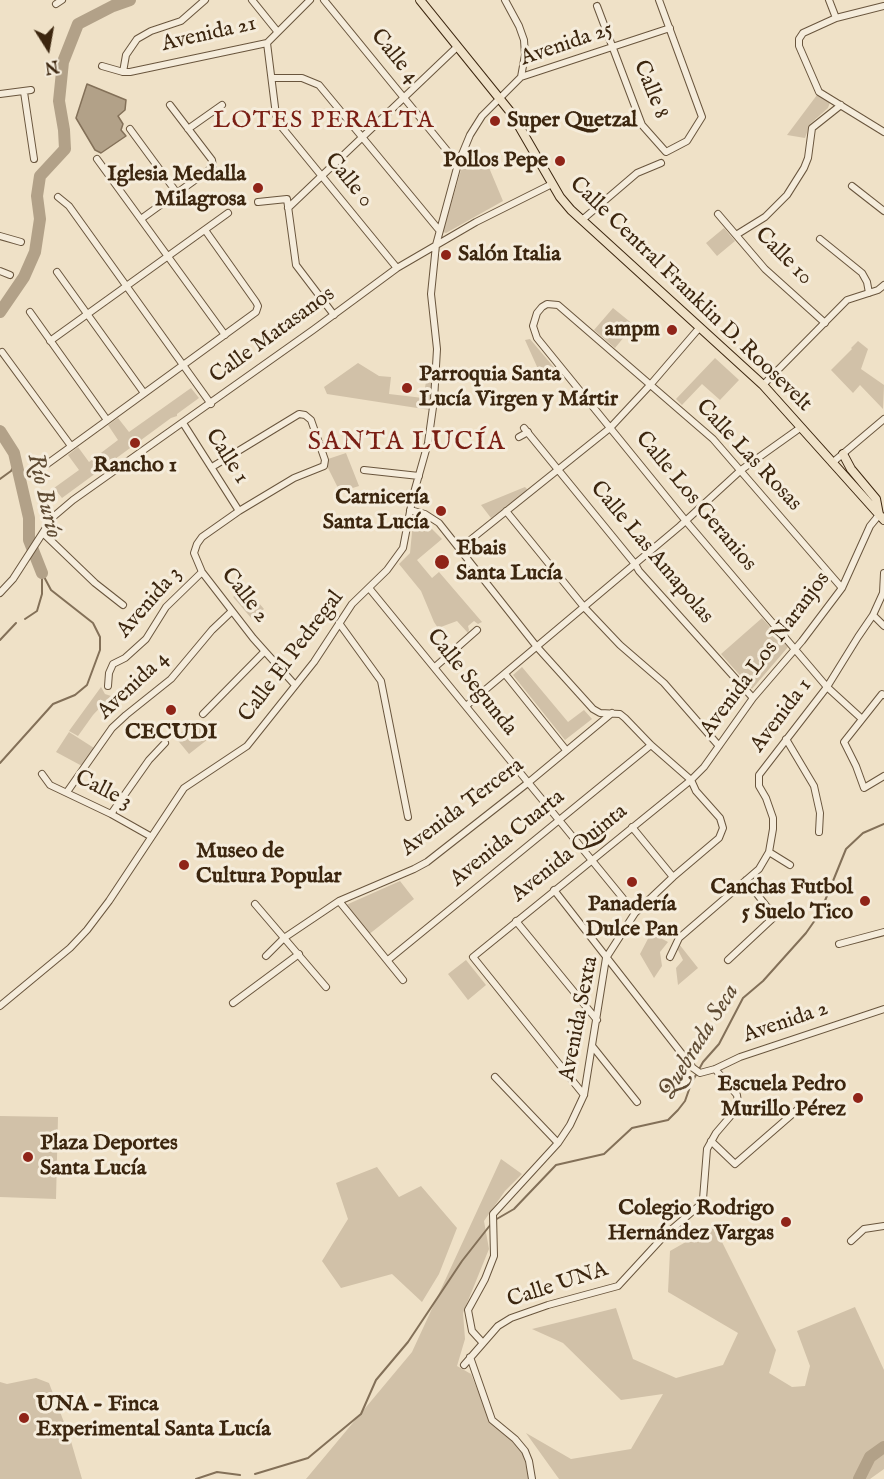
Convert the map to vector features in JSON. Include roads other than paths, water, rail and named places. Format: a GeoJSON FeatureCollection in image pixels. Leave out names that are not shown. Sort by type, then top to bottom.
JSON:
{"type":"FeatureCollection","features":[{"type":"Feature","properties":{"kind":"main road","name":"Calle Central Franklin D. Roosevelt"},"geometry":{"type":"LineString","coordinates":[[420,0],[512,114],[560,197],[582,220],[763,385],[881,518]]}},
{"type":"Feature","properties":{"kind":"main road"},"geometry":{"type":"LineString","coordinates":[[843,454],[851,469],[876,499],[881,518]]}},
{"type":"Feature","properties":{"kind":"street"},"geometry":{"type":"LineString","coordinates":[[123,72],[126,55],[137,39],[151,31],[181,21],[205,0]]}},
{"type":"Feature","properties":{"kind":"street"},"geometry":{"type":"LineString","coordinates":[[252,0],[277,31]]}},
{"type":"Feature","properties":{"kind":"street","name":"Avenida 21"},"geometry":{"type":"LineString","coordinates":[[102,66],[123,72],[267,43],[310,0]]}},
{"type":"Feature","properties":{"kind":"street","name":"Calle 4"},"geometry":{"type":"LineString","coordinates":[[324,0],[458,165]]}},
{"type":"Feature","properties":{"kind":"street"},"geometry":{"type":"LineString","coordinates":[[505,0],[524,40],[525,55],[521,77]]}},
{"type":"Feature","properties":{"kind":"street"},"geometry":{"type":"LineString","coordinates":[[659,0],[670,28]]}},
{"type":"Feature","properties":{"kind":"street"},"geometry":{"type":"LineString","coordinates":[[829,0],[836,18]]}},
{"type":"Feature","properties":{"kind":"street"},"geometry":{"type":"LineString","coordinates":[[881,4],[836,18],[802,33],[799,46],[819,92],[884,132]]}},
{"type":"Feature","properties":{"kind":"street","name":"Calle 8"},"geometry":{"type":"LineString","coordinates":[[597,6],[642,125],[664,150],[669,151],[687,141],[702,114],[670,28]]}},
{"type":"Feature","properties":{"kind":"street","name":"Avenida 25"},"geometry":{"type":"LineString","coordinates":[[436,245],[458,165],[475,126],[521,77],[670,28]]}},
{"type":"Feature","properties":{"kind":"street","name":"Calle 0"},"geometry":{"type":"LineString","coordinates":[[267,43],[278,121],[321,177],[397,268]]}},
{"type":"Feature","properties":{"kind":"street"},"geometry":{"type":"LineString","coordinates":[[288,208],[457,47]]}},
{"type":"Feature","properties":{"kind":"street"},"geometry":{"type":"LineString","coordinates":[[272,78],[302,78],[319,85],[439,230]]}},
{"type":"Feature","properties":{"kind":"street"},"geometry":{"type":"LineString","coordinates":[[0,94],[31,90]]}},
{"type":"Feature","properties":{"kind":"street"},"geometry":{"type":"LineString","coordinates":[[24,92],[34,159]]}},
{"type":"Feature","properties":{"kind":"street"},"geometry":{"type":"LineString","coordinates":[[141,219],[213,167],[212,160],[170,105]]}},
{"type":"Feature","properties":{"kind":"street"},"geometry":{"type":"LineString","coordinates":[[188,129],[222,105]]}},
{"type":"Feature","properties":{"kind":"street"},"geometry":{"type":"LineString","coordinates":[[736,235],[765,217],[788,195],[808,158],[812,128],[841,105]]}},
{"type":"Feature","properties":{"kind":"street"},"geometry":{"type":"LineString","coordinates":[[130,129],[177,194]]}},
{"type":"Feature","properties":{"kind":"street"},"geometry":{"type":"LineString","coordinates":[[97,159],[225,335]]}},
{"type":"Feature","properties":{"kind":"street"},"geometry":{"type":"LineString","coordinates":[[582,220],[637,173],[661,163]]}},
{"type":"Feature","properties":{"kind":"street","name":"Calle Matasanos"},"geometry":{"type":"LineString","coordinates":[[0,593],[13,579],[53,518],[73,500],[211,404],[397,268],[552,184]]}},
{"type":"Feature","properties":{"kind":"street"},"geometry":{"type":"LineString","coordinates":[[852,186],[884,211]]}},
{"type":"Feature","properties":{"kind":"street"},"geometry":{"type":"LineString","coordinates":[[58,197],[69,206],[211,404]]}},
{"type":"Feature","properties":{"kind":"street"},"geometry":{"type":"LineString","coordinates":[[258,202],[287,199],[296,265],[334,315]]}},
{"type":"Feature","properties":{"kind":"street"},"geometry":{"type":"LineString","coordinates":[[50,341],[228,213]]}},
{"type":"Feature","properties":{"kind":"street","name":"Calle 10"},"geometry":{"type":"LineString","coordinates":[[718,214],[765,268],[825,323]]}},
{"type":"Feature","properties":{"kind":"street"},"geometry":{"type":"LineString","coordinates":[[43,467],[254,314],[258,306],[205,230]]}},
{"type":"Feature","properties":{"kind":"street"},"geometry":{"type":"LineString","coordinates":[[0,236],[21,242]]}},
{"type":"Feature","properties":{"kind":"street"},"geometry":{"type":"LineString","coordinates":[[820,239],[862,273],[869,293]]}},
{"type":"Feature","properties":{"kind":"street","name":"Calle El Pedregal"},"geometry":{"type":"LineString","coordinates":[[0,1006],[70,948],[87,930],[109,901],[184,788],[247,746],[314,662],[352,604],[387,570],[403,548],[410,510],[428,443],[436,374],[437,349],[431,294],[436,245]]}},
{"type":"Feature","properties":{"kind":"street"},"geometry":{"type":"LineString","coordinates":[[0,271],[10,275]]}},
{"type":"Feature","properties":{"kind":"street"},"geometry":{"type":"LineString","coordinates":[[57,272],[144,393]]}},
{"type":"Feature","properties":{"kind":"street"},"geometry":{"type":"LineString","coordinates":[[763,385],[847,300],[884,285]]}},
{"type":"Feature","properties":{"kind":"street","name":"Calle Los Geranios"},"geometry":{"type":"LineString","coordinates":[[564,311],[553,303],[542,307],[537,313],[533,326],[537,338],[685,520],[827,687]]}},
{"type":"Feature","properties":{"kind":"street","name":"Calle Las Rosas"},"geometry":{"type":"LineString","coordinates":[[564,311],[713,439],[842,588]]}},
{"type":"Feature","properties":{"kind":"street"},"geometry":{"type":"LineString","coordinates":[[30,312],[106,420]]}},
{"type":"Feature","properties":{"kind":"street"},"geometry":{"type":"LineString","coordinates":[[459,549],[610,428],[700,327]]}},
{"type":"Feature","properties":{"kind":"street"},"geometry":{"type":"LineString","coordinates":[[2,352],[71,446]]}},
{"type":"Feature","properties":{"kind":"street"},"geometry":{"type":"LineString","coordinates":[[212,467],[298,414],[311,420],[325,460],[324,465],[294,478],[239,511]]}},
{"type":"Feature","properties":{"kind":"street"},"geometry":{"type":"LineString","coordinates":[[832,463],[884,419]]}},
{"type":"Feature","properties":{"kind":"street","name":"Calle 1"},"geometry":{"type":"LineString","coordinates":[[183,423],[239,511]]}},
{"type":"Feature","properties":{"kind":"street"},"geometry":{"type":"LineString","coordinates":[[466,706],[680,526],[741,471],[800,428]]}},
{"type":"Feature","properties":{"kind":"street","name":"Calle Las Amapolas"},"geometry":{"type":"LineString","coordinates":[[519,437],[526,430],[639,571],[753,698]]}},
{"type":"Feature","properties":{"kind":"street"},"geometry":{"type":"LineString","coordinates":[[364,470],[419,476]]}},
{"type":"Feature","properties":{"kind":"street"},"geometry":{"type":"LineString","coordinates":[[410,510],[425,514],[439,523],[537,646],[593,709],[600,713],[613,712],[625,718],[651,745],[691,780]]}},
{"type":"Feature","properties":{"kind":"street","name":"Calle 2"},"geometry":{"type":"LineString","coordinates":[[239,511],[202,537],[194,553],[202,572],[294,685]]}},
{"type":"Feature","properties":{"kind":"street"},"geometry":{"type":"LineString","coordinates":[[506,511],[584,607],[620,645],[664,683],[719,746]]}},
{"type":"Feature","properties":{"kind":"street","name":"Avenida Los Naranjos"},"geometry":{"type":"LineString","coordinates":[[691,780],[704,767],[753,698],[795,649],[842,588],[870,526],[881,518]]}},
{"type":"Feature","properties":{"kind":"street"},"geometry":{"type":"LineString","coordinates":[[43,534],[95,584],[123,605]]}},
{"type":"Feature","properties":{"kind":"street","name":"Avenida 3"},"geometry":{"type":"LineString","coordinates":[[108,686],[109,673],[113,664],[125,658],[146,639],[166,607],[202,572]]}},
{"type":"Feature","properties":{"kind":"street","name":"Avenida 1"},"geometry":{"type":"LineString","coordinates":[[670,957],[679,938],[759,869],[769,852],[773,818],[759,786],[758,778],[827,687],[873,615],[883,592],[884,573]]}},
{"type":"Feature","properties":{"kind":"street","name":"Calle Segunda"},"geometry":{"type":"LineString","coordinates":[[369,588],[635,913]]}},
{"type":"Feature","properties":{"kind":"street","name":"Avenida 4"},"geometry":{"type":"LineString","coordinates":[[67,792],[112,728],[171,679],[212,630],[232,611]]}},
{"type":"Feature","properties":{"kind":"street"},"geometry":{"type":"LineString","coordinates":[[873,615],[884,627]]}},
{"type":"Feature","properties":{"kind":"street"},"geometry":{"type":"LineString","coordinates":[[339,623],[381,681],[408,817]]}},
{"type":"Feature","properties":{"kind":"street"},"geometry":{"type":"LineString","coordinates":[[435,667],[477,630]]}},
{"type":"Feature","properties":{"kind":"street"},"geometry":{"type":"LineString","coordinates":[[203,714],[264,651]]}},
{"type":"Feature","properties":{"kind":"street"},"geometry":{"type":"LineString","coordinates":[[505,674],[566,750]]}},
{"type":"Feature","properties":{"kind":"street"},"geometry":{"type":"LineString","coordinates":[[827,687],[862,719]]}},
{"type":"Feature","properties":{"kind":"street"},"geometry":{"type":"LineString","coordinates":[[883,694],[844,742],[864,788],[884,776]]}},
{"type":"Feature","properties":{"kind":"street","name":"Avenida Tercera"},"geometry":{"type":"LineString","coordinates":[[266,956],[285,938],[339,901],[427,862],[613,712]]}},
{"type":"Feature","properties":{"kind":"street"},"geometry":{"type":"LineString","coordinates":[[786,739],[814,786],[820,813],[819,832]]}},
{"type":"Feature","properties":{"kind":"street"},"geometry":{"type":"LineString","coordinates":[[111,814],[149,760],[165,743]]}},
{"type":"Feature","properties":{"kind":"street","name":"Avenida Cuarta"},"geometry":{"type":"LineString","coordinates":[[388,960],[651,745]]}},
{"type":"Feature","properties":{"kind":"street","name":"Calle 3"},"geometry":{"type":"LineString","coordinates":[[42,774],[50,785],[111,814],[150,836]]}},
{"type":"Feature","properties":{"kind":"street","name":"Avenida Quinta"},"geometry":{"type":"LineString","coordinates":[[584,1095],[473,957],[691,780]]}},
{"type":"Feature","properties":{"kind":"street","name":"Avenida Sexta"},"geometry":{"type":"LineString","coordinates":[[482,1342],[472,1331],[468,1310],[485,1279],[494,1256],[493,1214],[558,1143],[570,1125],[584,1095],[606,958],[635,913],[719,838],[723,828],[720,818],[696,791],[691,780]]}},
{"type":"Feature","properties":{"kind":"street"},"geometry":{"type":"LineString","coordinates":[[632,828],[673,877]]}},
{"type":"Feature","properties":{"kind":"street"},"geometry":{"type":"LineString","coordinates":[[769,852],[790,865]]}},
{"type":"Feature","properties":{"kind":"street"},"geometry":{"type":"LineString","coordinates":[[728,960],[771,921],[772,915],[746,880]]}},
{"type":"Feature","properties":{"kind":"street"},"geometry":{"type":"LineString","coordinates":[[555,890],[606,958]]}},
{"type":"Feature","properties":{"kind":"street"},"geometry":{"type":"LineString","coordinates":[[339,901],[403,980]]}},
{"type":"Feature","properties":{"kind":"street"},"geometry":{"type":"LineString","coordinates":[[255,904],[326,987]]}},
{"type":"Feature","properties":{"kind":"street"},"geometry":{"type":"LineString","coordinates":[[516,921],[597,1020]]}},
{"type":"Feature","properties":{"kind":"street"},"geometry":{"type":"LineString","coordinates":[[839,944],[884,932]]}},
{"type":"Feature","properties":{"kind":"street"},"geometry":{"type":"LineString","coordinates":[[233,1003],[299,954]]}},
{"type":"Feature","properties":{"kind":"street","name":"Avenida 2"},"geometry":{"type":"LineString","coordinates":[[606,958],[692,1067],[700,1073],[715,1069],[740,1057],[884,1009]]}},
{"type":"Feature","properties":{"kind":"street"},"geometry":{"type":"LineString","coordinates":[[593,1047],[637,1102]]}},
{"type":"Feature","properties":{"kind":"street","name":"Calle UNA"},"geometry":{"type":"LineString","coordinates":[[464,1365],[498,1326],[511,1318],[548,1305],[612,1289],[624,1282],[665,1235],[700,1205],[703,1199],[706,1157],[711,1141],[734,1112],[738,1103],[737,1095],[715,1069]]}},
{"type":"Feature","properties":{"kind":"street"},"geometry":{"type":"LineString","coordinates":[[495,1077],[558,1143]]}},
{"type":"Feature","properties":{"kind":"street"},"geometry":{"type":"LineString","coordinates":[[711,1141],[735,1164],[804,1104]]}},
{"type":"Feature","properties":{"kind":"street"},"geometry":{"type":"LineString","coordinates":[[852,1240],[864,1229],[884,1226]]}},
{"type":"Feature","properties":{"kind":"street"},"geometry":{"type":"LineString","coordinates":[[470,1357],[492,1420],[516,1439],[525,1451],[532,1479]]}},
{"type":"Feature","properties":{"kind":"waterway","name":"Río Burío"},"geometry":{"type":"LineString","coordinates":[[0,312],[24,277],[35,252],[40,219],[37,196],[40,176],[65,149],[59,101],[63,62],[78,24],[130,0]]}},
{"type":"Feature","properties":{"kind":"waterway","name":"Río Burío"},"geometry":{"type":"LineString","coordinates":[[0,431],[14,453],[29,518],[29,540],[42,573]]}},
{"type":"Feature","properties":{"kind":"waterway"},"geometry":{"type":"LineString","coordinates":[[0,479],[11,471],[16,462]]}},
{"type":"Feature","properties":{"kind":"waterway"},"geometry":{"type":"LineString","coordinates":[[0,763],[53,704],[75,695],[87,685],[100,650],[100,637],[93,623],[51,590],[42,573]]}},
{"type":"Feature","properties":{"kind":"waterway"},"geometry":{"type":"LineString","coordinates":[[25,619],[37,611],[42,594],[42,576]]}},
{"type":"Feature","properties":{"kind":"waterway"},"geometry":{"type":"LineString","coordinates":[[0,640],[16,623]]}},
{"type":"Feature","properties":{"kind":"waterway","name":"Quebrada Seca"},"geometry":{"type":"LineString","coordinates":[[495,1220],[514,1209],[556,1165],[604,1154],[632,1128],[668,1120],[678,1110],[685,1101],[703,1062],[719,1044],[743,998],[763,981],[806,933],[820,913],[846,849],[863,833],[884,824]]}},
{"type":"Feature","properties":{"kind":"waterway","name":"Quebrada Seca"},"geometry":{"type":"LineString","coordinates":[[255,1474],[308,1458],[361,1414],[376,1380],[408,1342],[462,1261],[491,1224]]}},
{"type":"Feature","properties":{"kind":"waterway"},"geometry":{"type":"LineString","coordinates":[[859,1479],[870,1457],[884,1447]]}},
{"type":"Feature","properties":{"kind":"waterway","name":"Quebrada Seca"},"geometry":{"type":"LineString","coordinates":[[196,1479],[217,1472],[240,1475]]}},
{"type":"Feature","properties":{"kind":"place","name":"Super Quetzal"},"geometry":{"type":"Point","coordinates":[495,121]}},
{"type":"Feature","properties":{"kind":"place","name":"Pollos Pepe"},"geometry":{"type":"Point","coordinates":[560,161]}},
{"type":"Feature","properties":{"kind":"place","name":"Iglesia Medalla Milagrosa"},"geometry":{"type":"Point","coordinates":[258,188]}},
{"type":"Feature","properties":{"kind":"place","name":"Salón Italia"},"geometry":{"type":"Point","coordinates":[446,255]}},
{"type":"Feature","properties":{"kind":"place","name":"ampm"},"geometry":{"type":"Point","coordinates":[672,330]}},
{"type":"Feature","properties":{"kind":"place","name":"Parroquia Santa Lucía Virgen y Mártir"},"geometry":{"type":"Point","coordinates":[407,388]}},
{"type":"Feature","properties":{"kind":"place","name":"Rancho 1"},"geometry":{"type":"Point","coordinates":[135,443]}},
{"type":"Feature","properties":{"kind":"place","name":"Carnicería Santa Lucía"},"geometry":{"type":"Point","coordinates":[441,511]}},
{"type":"Feature","properties":{"kind":"place","name":"Ebais Santa Lucía"},"geometry":{"type":"Point","coordinates":[442,562]}},
{"type":"Feature","properties":{"kind":"place","name":"CECUDI"},"geometry":{"type":"Point","coordinates":[171,710]}},
{"type":"Feature","properties":{"kind":"place","name":"Museo de Cultura Popular"},"geometry":{"type":"Point","coordinates":[184,865]}},
{"type":"Feature","properties":{"kind":"place","name":"Panadería Dulce Pan"},"geometry":{"type":"Point","coordinates":[632,882]}},
{"type":"Feature","properties":{"kind":"place","name":"Canchas Futbol 5 Suelo Tico"},"geometry":{"type":"Point","coordinates":[865,901]}},
{"type":"Feature","properties":{"kind":"place","name":"Escuela Pedro Murillo Pérez"},"geometry":{"type":"Point","coordinates":[858,1098]}},
{"type":"Feature","properties":{"kind":"place","name":"Plaza Deportes Santa Lucía"},"geometry":{"type":"Point","coordinates":[28,1157]}},
{"type":"Feature","properties":{"kind":"place","name":"Colegio Rodrigo Hernández Vargas"},"geometry":{"type":"Point","coordinates":[786,1222]}},
{"type":"Feature","properties":{"kind":"place","name":"UNA - Finca Experimental Santa Lucía"},"geometry":{"type":"Point","coordinates":[24,1418]}},
{"type":"Feature","properties":{"kind":"district","name":"LOTES PERALTA"},"geometry":{"type":"Point","coordinates":[324,122]}},
{"type":"Feature","properties":{"kind":"district","name":"SANTA LUCÍA"},"geometry":{"type":"Point","coordinates":[407,444]}}]}
